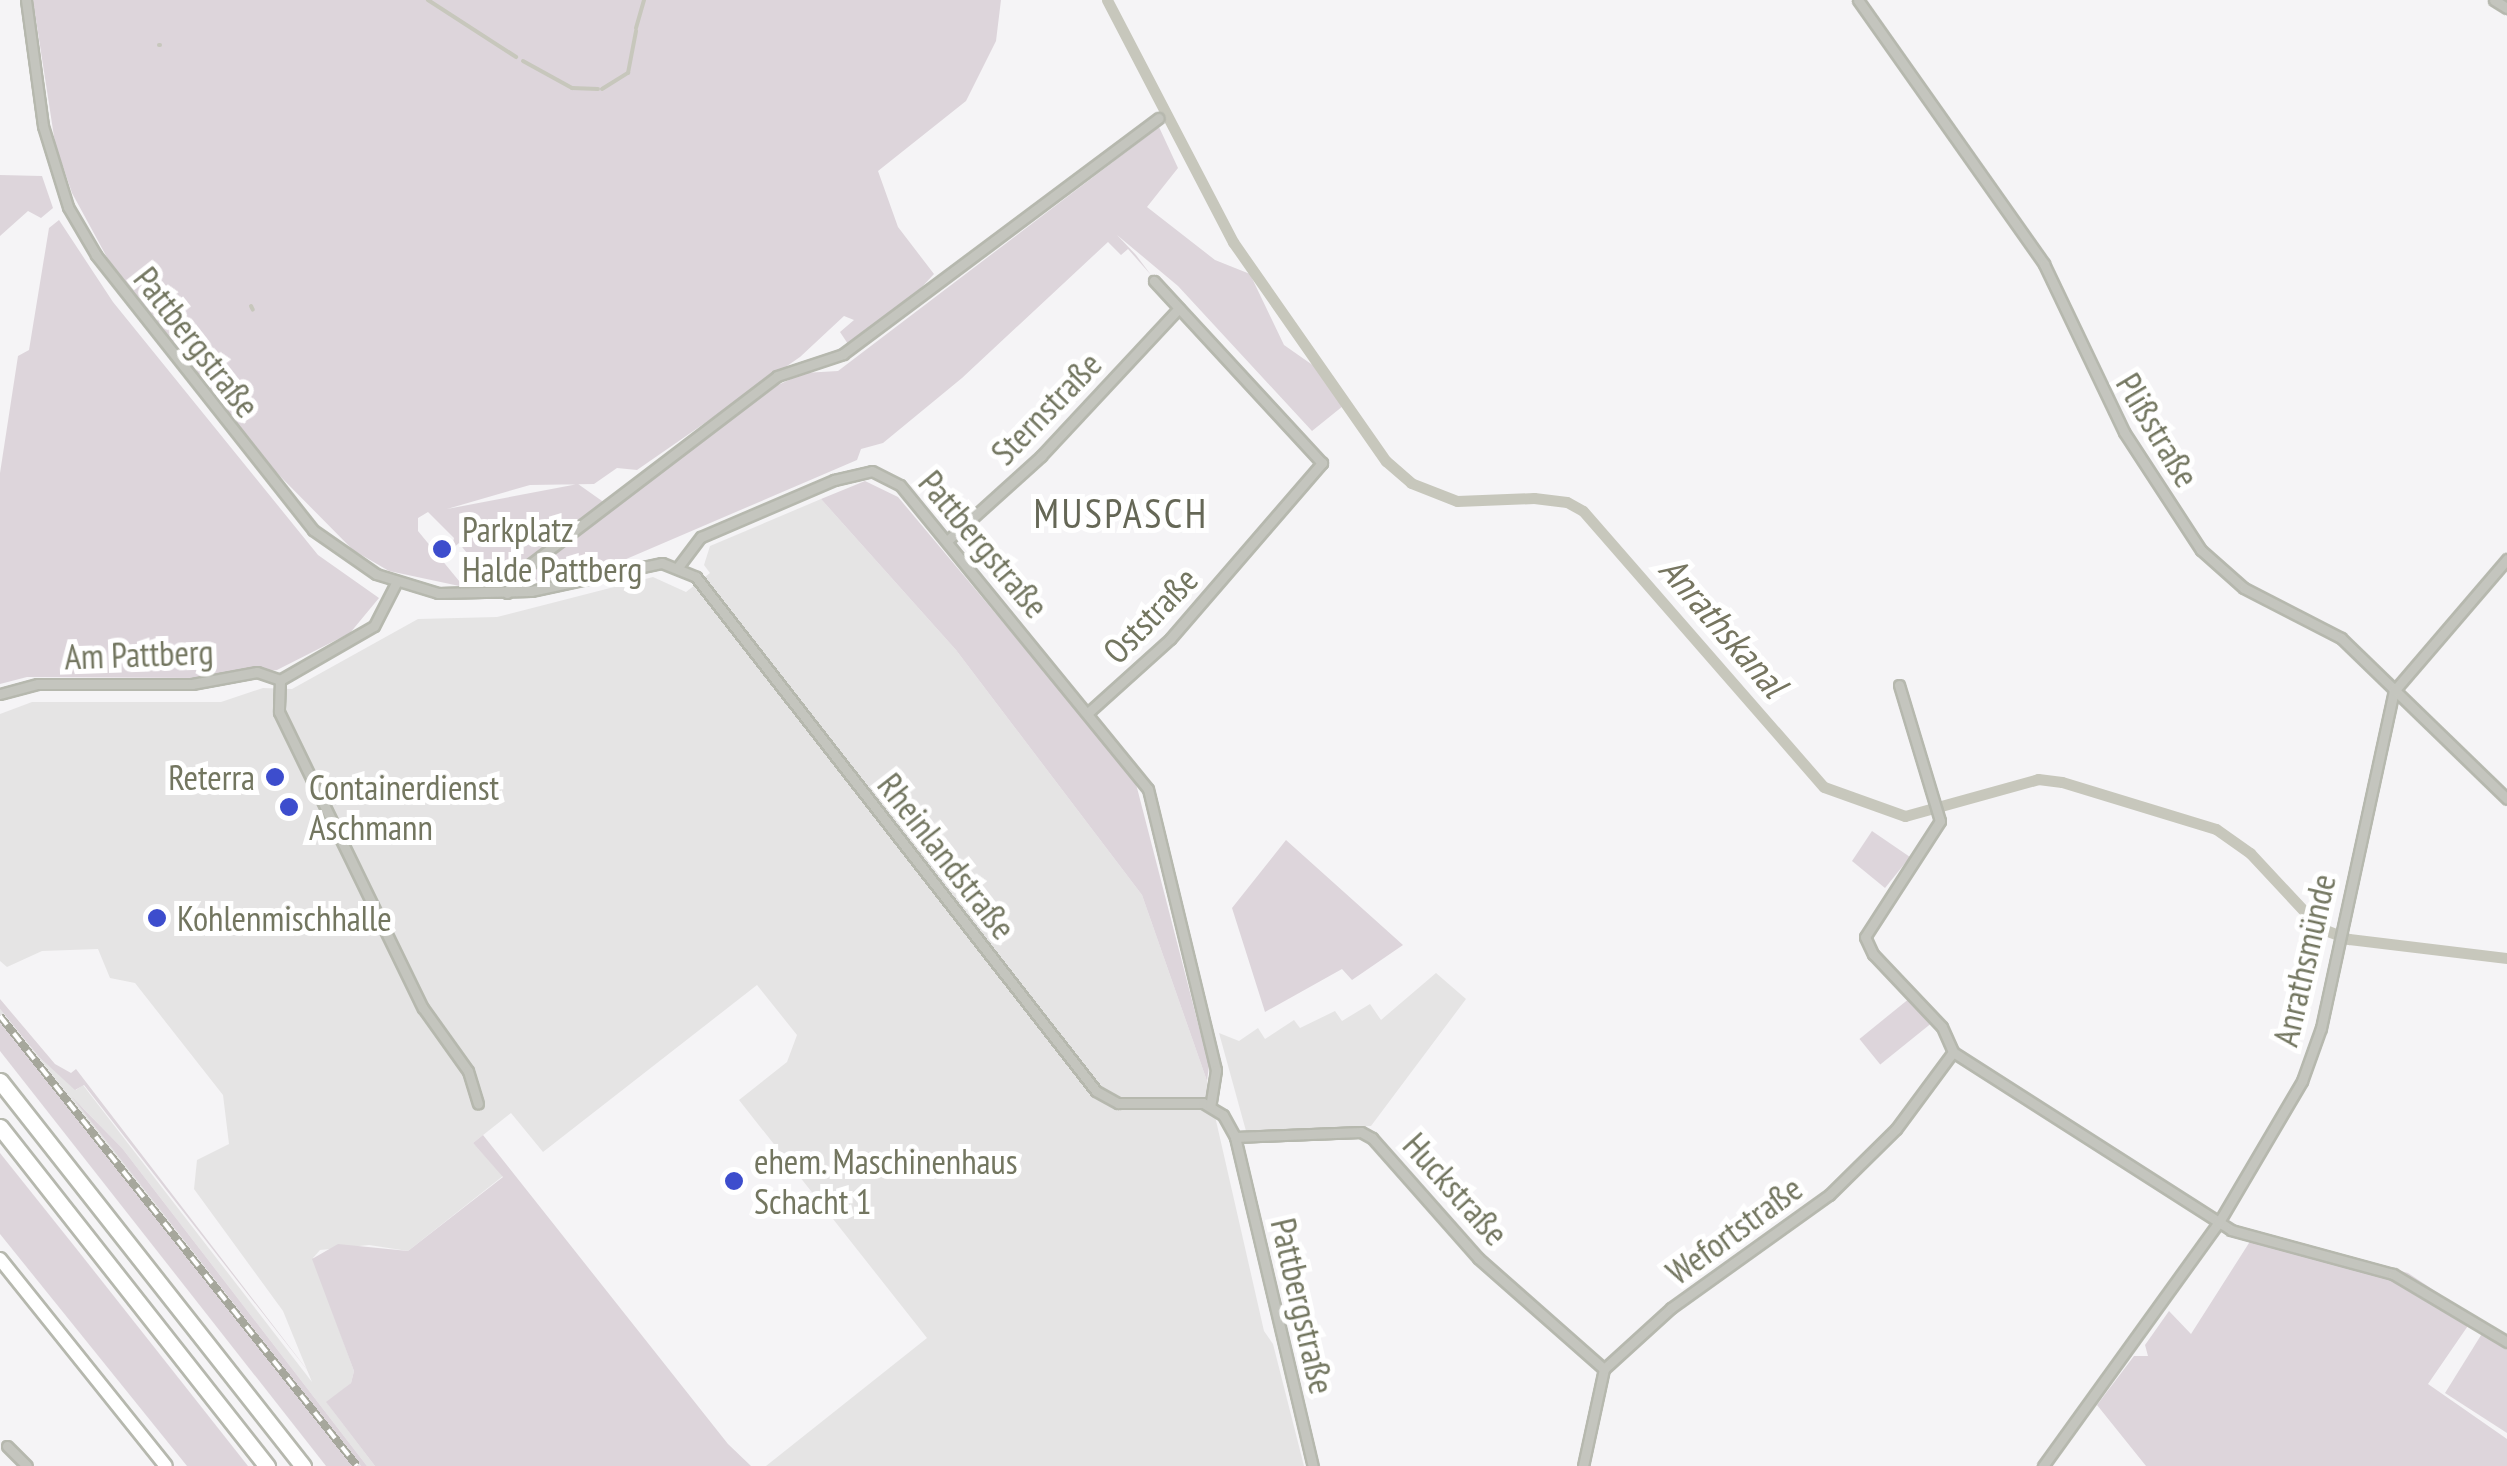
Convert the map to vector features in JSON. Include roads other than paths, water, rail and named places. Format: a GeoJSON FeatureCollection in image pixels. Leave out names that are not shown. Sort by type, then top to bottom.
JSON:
{"type":"FeatureCollection","features":[{"type":"Feature","properties":{"kind":"highway"},"geometry":{"type":"LineString","coordinates":[[0,1081],[303,1466]]}},
{"type":"Feature","properties":{"kind":"highway"},"geometry":{"type":"LineString","coordinates":[[0,1127],[267,1466]]}},
{"type":"Feature","properties":{"kind":"main road"},"geometry":{"type":"LineString","coordinates":[[0,1259],[166,1466]]}},
{"type":"Feature","properties":{"kind":"street","name":"Pattbergstraße"},"geometry":{"type":"LineString","coordinates":[[26,0],[52,168],[96,255],[313,530],[347,558],[396,583],[454,594],[507,593],[642,565],[678,567],[701,537],[863,471],[891,478],[947,541],[1090,711],[1148,789],[1216,1070],[1210,1106],[1234,1138],[1314,1466]]}},
{"type":"Feature","properties":{"kind":"street","name":"Plißstraße"},"geometry":{"type":"LineString","coordinates":[[1858,0],[2044,264],[2124,432],[2202,550],[2244,588],[2341,638],[2507,799]]}},
{"type":"Feature","properties":{"kind":"street"},"geometry":{"type":"LineString","coordinates":[[2494,0],[2507,8]]}},
{"type":"Feature","properties":{"kind":"street"},"geometry":{"type":"LineString","coordinates":[[507,593],[516,575],[777,376],[843,354],[1160,118]]}},
{"type":"Feature","properties":{"kind":"street"},"geometry":{"type":"LineString","coordinates":[[1154,281],[1179,308]]}},
{"type":"Feature","properties":{"kind":"street","name":"Oststraße"},"geometry":{"type":"LineString","coordinates":[[1090,711],[1170,639],[1322,462],[1179,308]]}},
{"type":"Feature","properties":{"kind":"street","name":"Sternstraße"},"geometry":{"type":"LineString","coordinates":[[947,541],[1042,456],[1179,308]]}},
{"type":"Feature","properties":{"kind":"street"},"geometry":{"type":"LineString","coordinates":[[2394,691],[2507,559]]}},
{"type":"Feature","properties":{"kind":"street","name":"Rheinlandstraße"},"geometry":{"type":"LineString","coordinates":[[678,567],[708,591],[1096,1091],[1118,1103],[1210,1106]]}},
{"type":"Feature","properties":{"kind":"street"},"geometry":{"type":"LineString","coordinates":[[396,583],[374,626],[280,680],[279,712],[423,1008],[468,1071],[478,1104]]}},
{"type":"Feature","properties":{"kind":"street","name":"Am Pattberg"},"geometry":{"type":"LineString","coordinates":[[0,694],[38,684],[192,684],[257,672],[280,680]]}},
{"type":"Feature","properties":{"kind":"street"},"geometry":{"type":"LineString","coordinates":[[1899,685],[1940,816],[1865,937],[1873,954],[1942,1027],[1953,1052],[2219,1222],[2393,1274],[2507,1342]]}},
{"type":"Feature","properties":{"kind":"street","name":"Anrathsmünde"},"geometry":{"type":"LineString","coordinates":[[2043,1466],[2219,1222],[2302,1081],[2336,956],[2394,691]]}},
{"type":"Feature","properties":{"kind":"street","name":"Wefortstraße"},"geometry":{"type":"LineString","coordinates":[[1604,1369],[1671,1308],[1829,1196],[1896,1129],[1953,1052]]}},
{"type":"Feature","properties":{"kind":"street","name":"Huckstraße"},"geometry":{"type":"LineString","coordinates":[[1234,1138],[1332,1132],[1372,1138],[1478,1258],[1604,1369]]}},
{"type":"Feature","properties":{"kind":"street"},"geometry":{"type":"LineString","coordinates":[[1583,1466],[1604,1369]]}},
{"type":"Feature","properties":{"kind":"street"},"geometry":{"type":"LineString","coordinates":[[7,1446],[27,1466]]}},
{"type":"Feature","properties":{"kind":"waterway"},"geometry":{"type":"LineString","coordinates":[[428,0],[516,57]]}},
{"type":"Feature","properties":{"kind":"waterway"},"geometry":{"type":"LineString","coordinates":[[636,28],[644,0]]}},
{"type":"Feature","properties":{"kind":"waterway","name":"Anrathskanal"},"geometry":{"type":"LineString","coordinates":[[1107,0],[1233,242],[1386,461],[1411,483],[1457,501],[1534,498],[1567,502],[1583,511],[1824,787],[1905,816],[2038,779],[2062,782],[2216,829],[2250,853],[2320,928],[2349,939],[2507,958]]}},
{"type":"Feature","properties":{"kind":"waterway"},"geometry":{"type":"LineString","coordinates":[[602,89],[628,73],[636,31]]}},
{"type":"Feature","properties":{"kind":"waterway"},"geometry":{"type":"LineString","coordinates":[[523,61],[572,88],[598,89]]}},
{"type":"Feature","properties":{"kind":"waterway"},"geometry":{"type":"LineString","coordinates":[[251,306],[253,310]]}},
{"type":"Feature","properties":{"kind":"railway"},"geometry":{"type":"LineString","coordinates":[[0,1016],[357,1466]]}},
{"type":"Feature","properties":{"kind":"place","name":"Parkplatz Halde Pattberg"},"geometry":{"type":"Point","coordinates":[442,549]}},
{"type":"Feature","properties":{"kind":"place","name":"Reterra"},"geometry":{"type":"Point","coordinates":[275,777]}},
{"type":"Feature","properties":{"kind":"place","name":"Containerdienst Aschmann"},"geometry":{"type":"Point","coordinates":[289,807]}},
{"type":"Feature","properties":{"kind":"place","name":"Kohlenmischhalle"},"geometry":{"type":"Point","coordinates":[157,918]}},
{"type":"Feature","properties":{"kind":"place","name":"ehem. Maschinenhaus Schacht 1"},"geometry":{"type":"Point","coordinates":[734,1181]}},
{"type":"Feature","properties":{"kind":"district","name":"MUSPASCH"},"geometry":{"type":"Point","coordinates":[1121,513]}}]}
